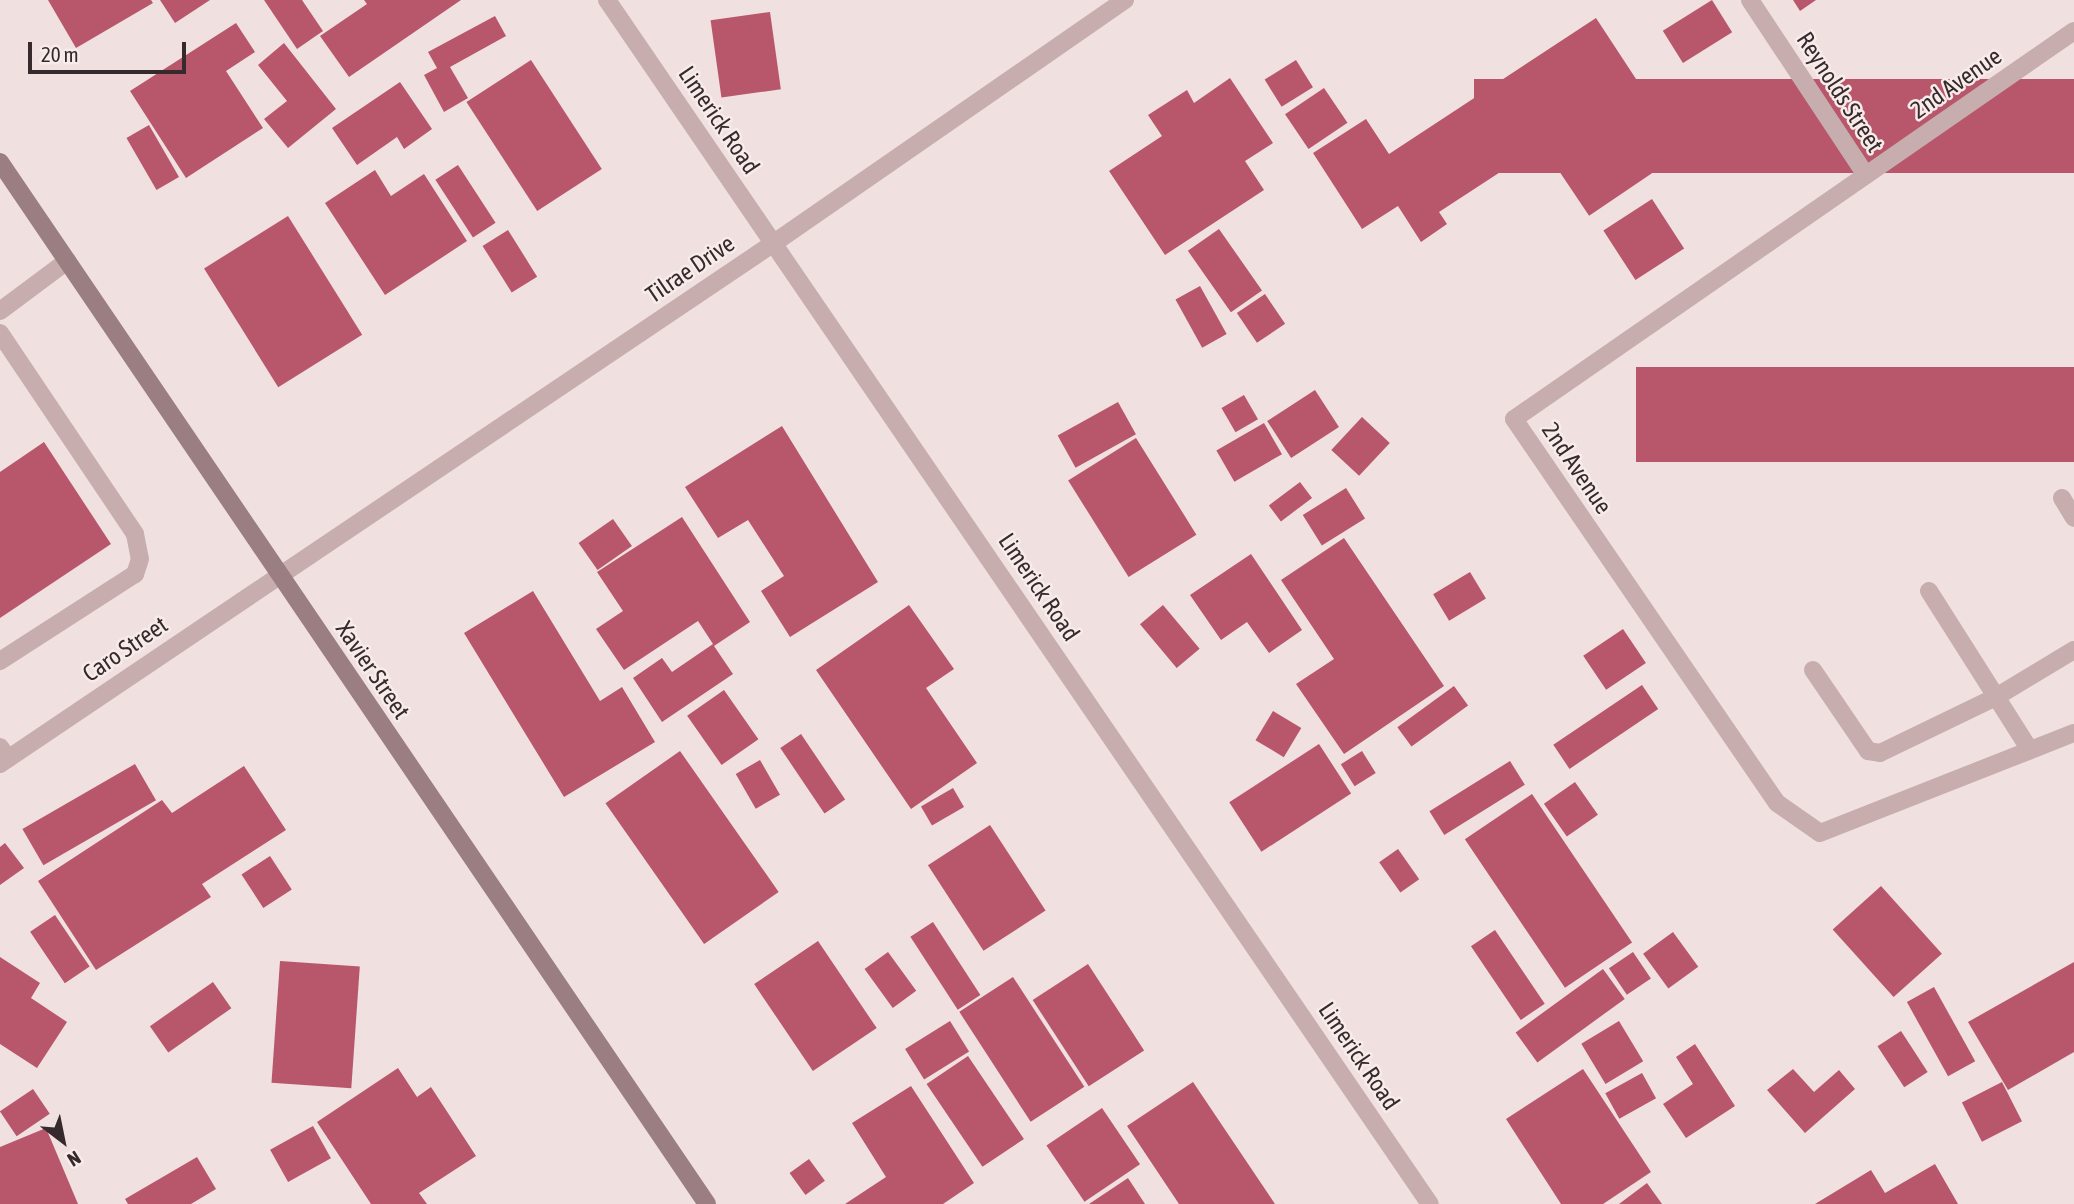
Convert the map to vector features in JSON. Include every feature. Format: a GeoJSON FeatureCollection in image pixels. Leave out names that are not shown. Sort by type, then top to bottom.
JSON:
{"type":"FeatureCollection","features":[{"type":"Feature","properties":{"kind":"main road","name":"Xavier Street"},"geometry":{"type":"LineString","coordinates":[[0,162],[707,1204]]}},
{"type":"Feature","properties":{"kind":"street","name":"Limerick Road"},"geometry":{"type":"LineString","coordinates":[[607,0],[1430,1204]]}},
{"type":"Feature","properties":{"kind":"street","name":"Tilrae Drive"},"geometry":{"type":"LineString","coordinates":[[278,574],[774,243],[1125,0]]}},
{"type":"Feature","properties":{"kind":"street","name":"Reynolds Street"},"geometry":{"type":"LineString","coordinates":[[1750,0],[1866,175]]}},
{"type":"Feature","properties":{"kind":"street","name":"2nd Avenue"},"geometry":{"type":"LineString","coordinates":[[2074,31],[1514,419],[1776,803],[1820,833],[2074,733]]}},
{"type":"Feature","properties":{"kind":"street"},"geometry":{"type":"LineString","coordinates":[[0,310],[67,261]]}},
{"type":"Feature","properties":{"kind":"street"},"geometry":{"type":"LineString","coordinates":[[0,333],[135,534],[140,559],[135,574],[0,661]]}},
{"type":"Feature","properties":{"kind":"street"},"geometry":{"type":"LineString","coordinates":[[2063,498],[2074,518]]}},
{"type":"Feature","properties":{"kind":"street","name":"Caro Street"},"geometry":{"type":"LineString","coordinates":[[3,757],[278,574]]}},
{"type":"Feature","properties":{"kind":"street"},"geometry":{"type":"LineString","coordinates":[[1928,592],[2030,751]]}},
{"type":"Feature","properties":{"kind":"street"},"geometry":{"type":"LineString","coordinates":[[1813,670],[1868,751],[1880,753],[1996,697],[2074,650]]}},
{"type":"Feature","properties":{"kind":"building"},"geometry":{"type":"Polygon","coordinates":[[[48,0],[151,0],[153,3],[76,48],[48,0]]]}},
{"type":"Feature","properties":{"kind":"building"},"geometry":{"type":"Polygon","coordinates":[[[160,0],[210,0],[175,23],[160,0]]]}},
{"type":"Feature","properties":{"kind":"building"},"geometry":{"type":"Polygon","coordinates":[[[264,0],[302,0],[323,31],[297,49],[264,0]]]}},
{"type":"Feature","properties":{"kind":"building"},"geometry":{"type":"Polygon","coordinates":[[[364,0],[461,0],[349,77],[320,36],[367,4],[364,0]]]}},
{"type":"Feature","properties":{"kind":"building"},"geometry":{"type":"Polygon","coordinates":[[[1712,0],[1732,32],[1683,63],[1663,31],[1712,0]]]}},
{"type":"Feature","properties":{"kind":"building"},"geometry":{"type":"Polygon","coordinates":[[[1793,0],[1816,0],[1800,11],[1793,0]]]}},
{"type":"Feature","properties":{"kind":"building"},"geometry":{"type":"Polygon","coordinates":[[[770,12],[781,89],[721,98],[711,20],[770,12]]]}},
{"type":"Feature","properties":{"kind":"building"},"geometry":{"type":"Polygon","coordinates":[[[495,16],[506,36],[450,67],[468,98],[444,112],[424,75],[437,68],[428,52],[495,16]]]}},
{"type":"Feature","properties":{"kind":"building"},"geometry":{"type":"Polygon","coordinates":[[[1596,18],[1638,82],[1439,212],[1447,224],[1421,242],[1398,206],[1362,229],[1313,153],[1366,119],[1389,154],[1596,18]]]}},
{"type":"Feature","properties":{"kind":"building"},"geometry":{"type":"Polygon","coordinates":[[[236,23],[255,52],[226,71],[263,128],[186,178],[130,91],[236,23]]]}},
{"type":"Feature","properties":{"kind":"building"},"geometry":{"type":"Polygon","coordinates":[[[284,43],[336,109],[288,148],[264,119],[287,101],[258,65],[284,43]]]}},
{"type":"Feature","properties":{"kind":"building"},"geometry":{"type":"Polygon","coordinates":[[[531,60],[602,169],[537,211],[466,102],[531,60]]]}},
{"type":"Feature","properties":{"kind":"building"},"geometry":{"type":"Polygon","coordinates":[[[1296,60],[1313,87],[1282,107],[1265,80],[1296,60]]]}},
{"type":"Feature","properties":{"kind":"building"},"geometry":{"type":"Polygon","coordinates":[[[1230,78],[1273,143],[1245,161],[1264,190],[1165,255],[1109,171],[1162,136],[1148,115],[1187,90],[1194,103],[1230,78]]]}},
{"type":"Feature","properties":{"kind":"building"},"geometry":{"type":"Polygon","coordinates":[[[1474,79],[2074,79],[2074,173],[1474,173],[1474,79]]]}},
{"type":"Feature","properties":{"kind":"building"},"geometry":{"type":"Polygon","coordinates":[[[400,82],[432,129],[404,149],[397,137],[357,165],[332,128],[400,82]]]}},
{"type":"Feature","properties":{"kind":"building"},"geometry":{"type":"Polygon","coordinates":[[[1324,88],[1347,123],[1309,149],[1285,114],[1324,88]]]}},
{"type":"Feature","properties":{"kind":"building"},"geometry":{"type":"Polygon","coordinates":[[[1618,119],[1654,172],[1589,216],[1553,163],[1618,119]]]}},
{"type":"Feature","properties":{"kind":"building"},"geometry":{"type":"Polygon","coordinates":[[[149,125],[179,177],[156,190],[126,138],[149,125]]]}},
{"type":"Feature","properties":{"kind":"building"},"geometry":{"type":"Polygon","coordinates":[[[458,165],[496,223],[473,238],[435,180],[458,165]]]}},
{"type":"Feature","properties":{"kind":"building"},"geometry":{"type":"Polygon","coordinates":[[[375,170],[391,196],[424,174],[467,241],[385,295],[325,203],[375,170]]]}},
{"type":"Feature","properties":{"kind":"building"},"geometry":{"type":"Polygon","coordinates":[[[1652,199],[1684,248],[1635,280],[1603,231],[1652,199]]]}},
{"type":"Feature","properties":{"kind":"building"},"geometry":{"type":"Polygon","coordinates":[[[288,216],[362,335],[278,387],[204,268],[288,216]]]}},
{"type":"Feature","properties":{"kind":"building"},"geometry":{"type":"Polygon","coordinates":[[[1219,229],[1262,290],[1231,312],[1188,251],[1219,229]]]}},
{"type":"Feature","properties":{"kind":"building"},"geometry":{"type":"Polygon","coordinates":[[[508,230],[537,277],[512,293],[483,246],[508,230]]]}},
{"type":"Feature","properties":{"kind":"building"},"geometry":{"type":"Polygon","coordinates":[[[1200,286],[1227,334],[1202,348],[1176,300],[1200,286]]]}},
{"type":"Feature","properties":{"kind":"building"},"geometry":{"type":"Polygon","coordinates":[[[1265,294],[1285,324],[1257,343],[1237,313],[1265,294]]]}},
{"type":"Feature","properties":{"kind":"building"},"geometry":{"type":"Polygon","coordinates":[[[1636,367],[2074,367],[2074,462],[1636,462],[1636,367]]]}},
{"type":"Feature","properties":{"kind":"building"},"geometry":{"type":"Polygon","coordinates":[[[1315,390],[1339,427],[1291,458],[1267,421],[1315,390]]]}},
{"type":"Feature","properties":{"kind":"building"},"geometry":{"type":"Polygon","coordinates":[[[1244,395],[1258,419],[1235,432],[1221,408],[1244,395]]]}},
{"type":"Feature","properties":{"kind":"building"},"geometry":{"type":"Polygon","coordinates":[[[1118,402],[1136,434],[1076,468],[1058,435],[1118,402]]]}},
{"type":"Feature","properties":{"kind":"building"},"geometry":{"type":"Polygon","coordinates":[[[1362,417],[1390,443],[1359,476],[1331,450],[1362,417]]]}},
{"type":"Feature","properties":{"kind":"building"},"geometry":{"type":"Polygon","coordinates":[[[1264,423],[1282,454],[1234,482],[1216,450],[1264,423]]]}},
{"type":"Feature","properties":{"kind":"building"},"geometry":{"type":"Polygon","coordinates":[[[782,426],[878,582],[790,637],[761,591],[784,576],[748,520],[718,538],[685,487],[782,426]]]}},
{"type":"Feature","properties":{"kind":"building"},"geometry":{"type":"Polygon","coordinates":[[[1136,438],[1196,535],[1129,577],[1068,480],[1136,438]]]}},
{"type":"Feature","properties":{"kind":"building"},"geometry":{"type":"Polygon","coordinates":[[[44,442],[111,544],[0,618],[0,472],[44,442]]]}},
{"type":"Feature","properties":{"kind":"building"},"geometry":{"type":"Polygon","coordinates":[[[1300,482],[1312,498],[1281,521],[1269,505],[1300,482]]]}},
{"type":"Feature","properties":{"kind":"building"},"geometry":{"type":"Polygon","coordinates":[[[1346,488],[1365,519],[1322,546],[1303,515],[1346,488]]]}},
{"type":"Feature","properties":{"kind":"building"},"geometry":{"type":"Polygon","coordinates":[[[682,517],[750,622],[714,646],[733,674],[662,722],[633,678],[662,658],[672,672],[713,644],[698,621],[624,670],[596,629],[623,611],[597,572],[682,517]]]}},
{"type":"Feature","properties":{"kind":"building"},"geometry":{"type":"Polygon","coordinates":[[[613,519],[632,546],[598,570],[579,543],[613,519]]]}},
{"type":"Feature","properties":{"kind":"building"},"geometry":{"type":"Polygon","coordinates":[[[1344,538],[1444,686],[1344,754],[1296,684],[1334,659],[1281,580],[1344,538]]]}},
{"type":"Feature","properties":{"kind":"building"},"geometry":{"type":"Polygon","coordinates":[[[1251,554],[1302,630],[1269,653],[1247,622],[1221,640],[1190,595],[1251,554]]]}},
{"type":"Feature","properties":{"kind":"building"},"geometry":{"type":"Polygon","coordinates":[[[1470,572],[1486,599],[1449,621],[1433,594],[1470,572]]]}},
{"type":"Feature","properties":{"kind":"building"},"geometry":{"type":"Polygon","coordinates":[[[533,591],[600,701],[622,687],[655,742],[564,797],[464,633],[533,591]]]}},
{"type":"Feature","properties":{"kind":"building"},"geometry":{"type":"Polygon","coordinates":[[[909,605],[954,669],[926,688],[977,763],[911,809],[816,670],[909,605]]]}},
{"type":"Feature","properties":{"kind":"building"},"geometry":{"type":"Polygon","coordinates":[[[1163,605],[1200,649],[1177,668],[1140,624],[1163,605]]]}},
{"type":"Feature","properties":{"kind":"building"},"geometry":{"type":"Polygon","coordinates":[[[1623,629],[1646,663],[1606,690],[1583,656],[1623,629]]]}},
{"type":"Feature","properties":{"kind":"building"},"geometry":{"type":"Polygon","coordinates":[[[1642,685],[1658,709],[1570,769],[1553,745],[1642,685]]]}},
{"type":"Feature","properties":{"kind":"building"},"geometry":{"type":"Polygon","coordinates":[[[1454,686],[1468,705],[1411,747],[1397,727],[1454,686]]]}},
{"type":"Feature","properties":{"kind":"building"},"geometry":{"type":"Polygon","coordinates":[[[724,690],[758,739],[722,765],[687,716],[724,690]]]}},
{"type":"Feature","properties":{"kind":"building"},"geometry":{"type":"Polygon","coordinates":[[[1273,711],[1301,728],[1284,757],[1255,740],[1273,711]]]}},
{"type":"Feature","properties":{"kind":"building"},"geometry":{"type":"Polygon","coordinates":[[[801,734],[845,799],[824,813],[780,748],[801,734]]]}},
{"type":"Feature","properties":{"kind":"building"},"geometry":{"type":"Polygon","coordinates":[[[1319,744],[1351,793],[1261,852],[1229,802],[1319,744]]]}},
{"type":"Feature","properties":{"kind":"building"},"geometry":{"type":"Polygon","coordinates":[[[680,751],[779,892],[704,944],[605,803],[680,751]]]}},
{"type":"Feature","properties":{"kind":"building"},"geometry":{"type":"Polygon","coordinates":[[[1362,751],[1376,773],[1355,786],[1341,764],[1362,751]]]}},
{"type":"Feature","properties":{"kind":"building"},"geometry":{"type":"Polygon","coordinates":[[[760,760],[780,795],[756,809],[736,774],[760,760]]]}},
{"type":"Feature","properties":{"kind":"building"},"geometry":{"type":"Polygon","coordinates":[[[1510,761],[1525,785],[1444,835],[1429,811],[1510,761]]]}},
{"type":"Feature","properties":{"kind":"building"},"geometry":{"type":"Polygon","coordinates":[[[135,764],[156,800],[43,865],[22,829],[135,764]]]}},
{"type":"Feature","properties":{"kind":"building"},"geometry":{"type":"Polygon","coordinates":[[[244,766],[286,830],[202,884],[211,897],[96,970],[38,881],[162,800],[172,813],[244,766]]]}},
{"type":"Feature","properties":{"kind":"building"},"geometry":{"type":"Polygon","coordinates":[[[1575,782],[1598,815],[1567,837],[1544,804],[1575,782]]]}},
{"type":"Feature","properties":{"kind":"building"},"geometry":{"type":"Polygon","coordinates":[[[953,788],[964,807],[932,826],[921,806],[953,788]]]}},
{"type":"Feature","properties":{"kind":"building"},"geometry":{"type":"Polygon","coordinates":[[[1532,794],[1632,942],[1565,988],[1465,839],[1532,794]]]}},
{"type":"Feature","properties":{"kind":"building"},"geometry":{"type":"Polygon","coordinates":[[[990,825],[1046,911],[983,951],[928,865],[990,825]]]}},
{"type":"Feature","properties":{"kind":"building"},"geometry":{"type":"Polygon","coordinates":[[[5,843],[24,868],[0,885],[0,847],[5,843]]]}},
{"type":"Feature","properties":{"kind":"building"},"geometry":{"type":"Polygon","coordinates":[[[1398,849],[1419,879],[1400,893],[1379,862],[1398,849]]]}},
{"type":"Feature","properties":{"kind":"building"},"geometry":{"type":"Polygon","coordinates":[[[270,856],[292,890],[263,908],[241,875],[270,856]]]}},
{"type":"Feature","properties":{"kind":"building"},"geometry":{"type":"Polygon","coordinates":[[[1881,886],[1942,954],[1894,997],[1833,929],[1881,886]]]}},
{"type":"Feature","properties":{"kind":"building"},"geometry":{"type":"Polygon","coordinates":[[[55,915],[90,966],[65,983],[30,932],[55,915]]]}},
{"type":"Feature","properties":{"kind":"building"},"geometry":{"type":"Polygon","coordinates":[[[933,922],[980,995],[958,1010],[910,937],[933,922]]]}},
{"type":"Feature","properties":{"kind":"building"},"geometry":{"type":"Polygon","coordinates":[[[1495,930],[1545,1004],[1521,1020],[1471,946],[1495,930]]]}},
{"type":"Feature","properties":{"kind":"building"},"geometry":{"type":"Polygon","coordinates":[[[1673,932],[1698,967],[1668,989],[1643,954],[1673,932]]]}},
{"type":"Feature","properties":{"kind":"building"},"geometry":{"type":"Polygon","coordinates":[[[818,941],[877,1028],[813,1071],[754,984],[818,941]]]}},
{"type":"Feature","properties":{"kind":"building"},"geometry":{"type":"Polygon","coordinates":[[[888,952],[916,991],[893,1008],[865,969],[888,952]]]}},
{"type":"Feature","properties":{"kind":"building"},"geometry":{"type":"Polygon","coordinates":[[[1633,952],[1651,979],[1627,995],[1609,968],[1633,952]]]}},
{"type":"Feature","properties":{"kind":"building"},"geometry":{"type":"Polygon","coordinates":[[[0,957],[40,983],[31,998],[67,1022],[37,1068],[0,1044],[0,957]]]}},
{"type":"Feature","properties":{"kind":"building"},"geometry":{"type":"Polygon","coordinates":[[[280,961],[360,967],[351,1088],[271,1083],[280,961]]]}},
{"type":"Feature","properties":{"kind":"building"},"geometry":{"type":"Polygon","coordinates":[[[2074,962],[2074,1052],[2008,1090],[1968,1022],[2074,962]]]}},
{"type":"Feature","properties":{"kind":"building"},"geometry":{"type":"Polygon","coordinates":[[[1088,964],[1144,1050],[1089,1086],[1033,1000],[1088,964]]]}},
{"type":"Feature","properties":{"kind":"building"},"geometry":{"type":"Polygon","coordinates":[[[1603,969],[1625,999],[1537,1062],[1516,1032],[1603,969]]]}},
{"type":"Feature","properties":{"kind":"building"},"geometry":{"type":"Polygon","coordinates":[[[1013,977],[1084,1087],[1031,1122],[959,1012],[1013,977]]]}},
{"type":"Feature","properties":{"kind":"building"},"geometry":{"type":"Polygon","coordinates":[[[213,982],[231,1008],[168,1052],[150,1026],[213,982]]]}},
{"type":"Feature","properties":{"kind":"building"},"geometry":{"type":"Polygon","coordinates":[[[1934,987],[1975,1061],[1948,1076],[1907,1002],[1934,987]]]}},
{"type":"Feature","properties":{"kind":"building"},"geometry":{"type":"Polygon","coordinates":[[[950,1021],[969,1052],[924,1080],[905,1049],[950,1021]]]}},
{"type":"Feature","properties":{"kind":"building"},"geometry":{"type":"Polygon","coordinates":[[[1619,1021],[1643,1061],[1605,1084],[1581,1044],[1619,1021]]]}},
{"type":"Feature","properties":{"kind":"building"},"geometry":{"type":"Polygon","coordinates":[[[1901,1031],[1928,1072],[1904,1087],[1878,1046],[1901,1031]]]}},
{"type":"Feature","properties":{"kind":"building"},"geometry":{"type":"Polygon","coordinates":[[[1695,1044],[1735,1106],[1686,1138],[1663,1104],[1693,1084],[1676,1057],[1695,1044]]]}},
{"type":"Feature","properties":{"kind":"building"},"geometry":{"type":"Polygon","coordinates":[[[968,1056],[1024,1139],[982,1167],[927,1084],[968,1056]]]}},
{"type":"Feature","properties":{"kind":"building"},"geometry":{"type":"Polygon","coordinates":[[[398,1068],[417,1097],[431,1087],[476,1156],[419,1193],[427,1204],[371,1204],[317,1122],[398,1068]]]}},
{"type":"Feature","properties":{"kind":"building"},"geometry":{"type":"Polygon","coordinates":[[[1583,1069],[1651,1172],[1603,1204],[1561,1204],[1506,1119],[1583,1069]]]}},
{"type":"Feature","properties":{"kind":"building"},"geometry":{"type":"Polygon","coordinates":[[[1793,1069],[1814,1092],[1839,1070],[1855,1089],[1805,1133],[1767,1090],[1793,1069]]]}},
{"type":"Feature","properties":{"kind":"building"},"geometry":{"type":"Polygon","coordinates":[[[1642,1073],[1656,1098],[1619,1119],[1605,1093],[1642,1073]]]}},
{"type":"Feature","properties":{"kind":"building"},"geometry":{"type":"Polygon","coordinates":[[[1193,1082],[1275,1204],[1179,1204],[1127,1126],[1193,1082]]]}},
{"type":"Feature","properties":{"kind":"building"},"geometry":{"type":"Polygon","coordinates":[[[2002,1082],[2022,1121],[1982,1142],[1962,1102],[2002,1082]]]}},
{"type":"Feature","properties":{"kind":"building"},"geometry":{"type":"Polygon","coordinates":[[[911,1086],[974,1183],[943,1204],[845,1204],[886,1177],[852,1123],[911,1086]]]}},
{"type":"Feature","properties":{"kind":"building"},"geometry":{"type":"Polygon","coordinates":[[[33,1089],[50,1114],[17,1136],[0,1111],[33,1089]]]}},
{"type":"Feature","properties":{"kind":"building"},"geometry":{"type":"Polygon","coordinates":[[[1102,1108],[1140,1164],[1084,1202],[1046,1145],[1102,1108]]]}},
{"type":"Feature","properties":{"kind":"building"},"geometry":{"type":"Polygon","coordinates":[[[313,1126],[331,1158],[288,1182],[270,1150],[313,1126]]]}},
{"type":"Feature","properties":{"kind":"building"},"geometry":{"type":"Polygon","coordinates":[[[46,1128],[78,1204],[0,1204],[0,1147],[46,1128]]]}},
{"type":"Feature","properties":{"kind":"building"},"geometry":{"type":"Polygon","coordinates":[[[197,1157],[216,1189],[191,1204],[128,1204],[125,1199],[197,1157]]]}},
{"type":"Feature","properties":{"kind":"building"},"geometry":{"type":"Polygon","coordinates":[[[809,1159],[825,1181],[805,1195],[790,1173],[809,1159]]]}},
{"type":"Feature","properties":{"kind":"building"},"geometry":{"type":"Polygon","coordinates":[[[1935,1164],[1958,1204],[1815,1204],[1871,1170],[1885,1193],[1935,1164]]]}},
{"type":"Feature","properties":{"kind":"building"},"geometry":{"type":"Polygon","coordinates":[[[1128,1178],[1145,1204],[1089,1204],[1128,1178]]]}},
{"type":"Feature","properties":{"kind":"building"},"geometry":{"type":"Polygon","coordinates":[[[1647,1183],[1662,1204],[1619,1204],[1647,1183]]]}}]}
